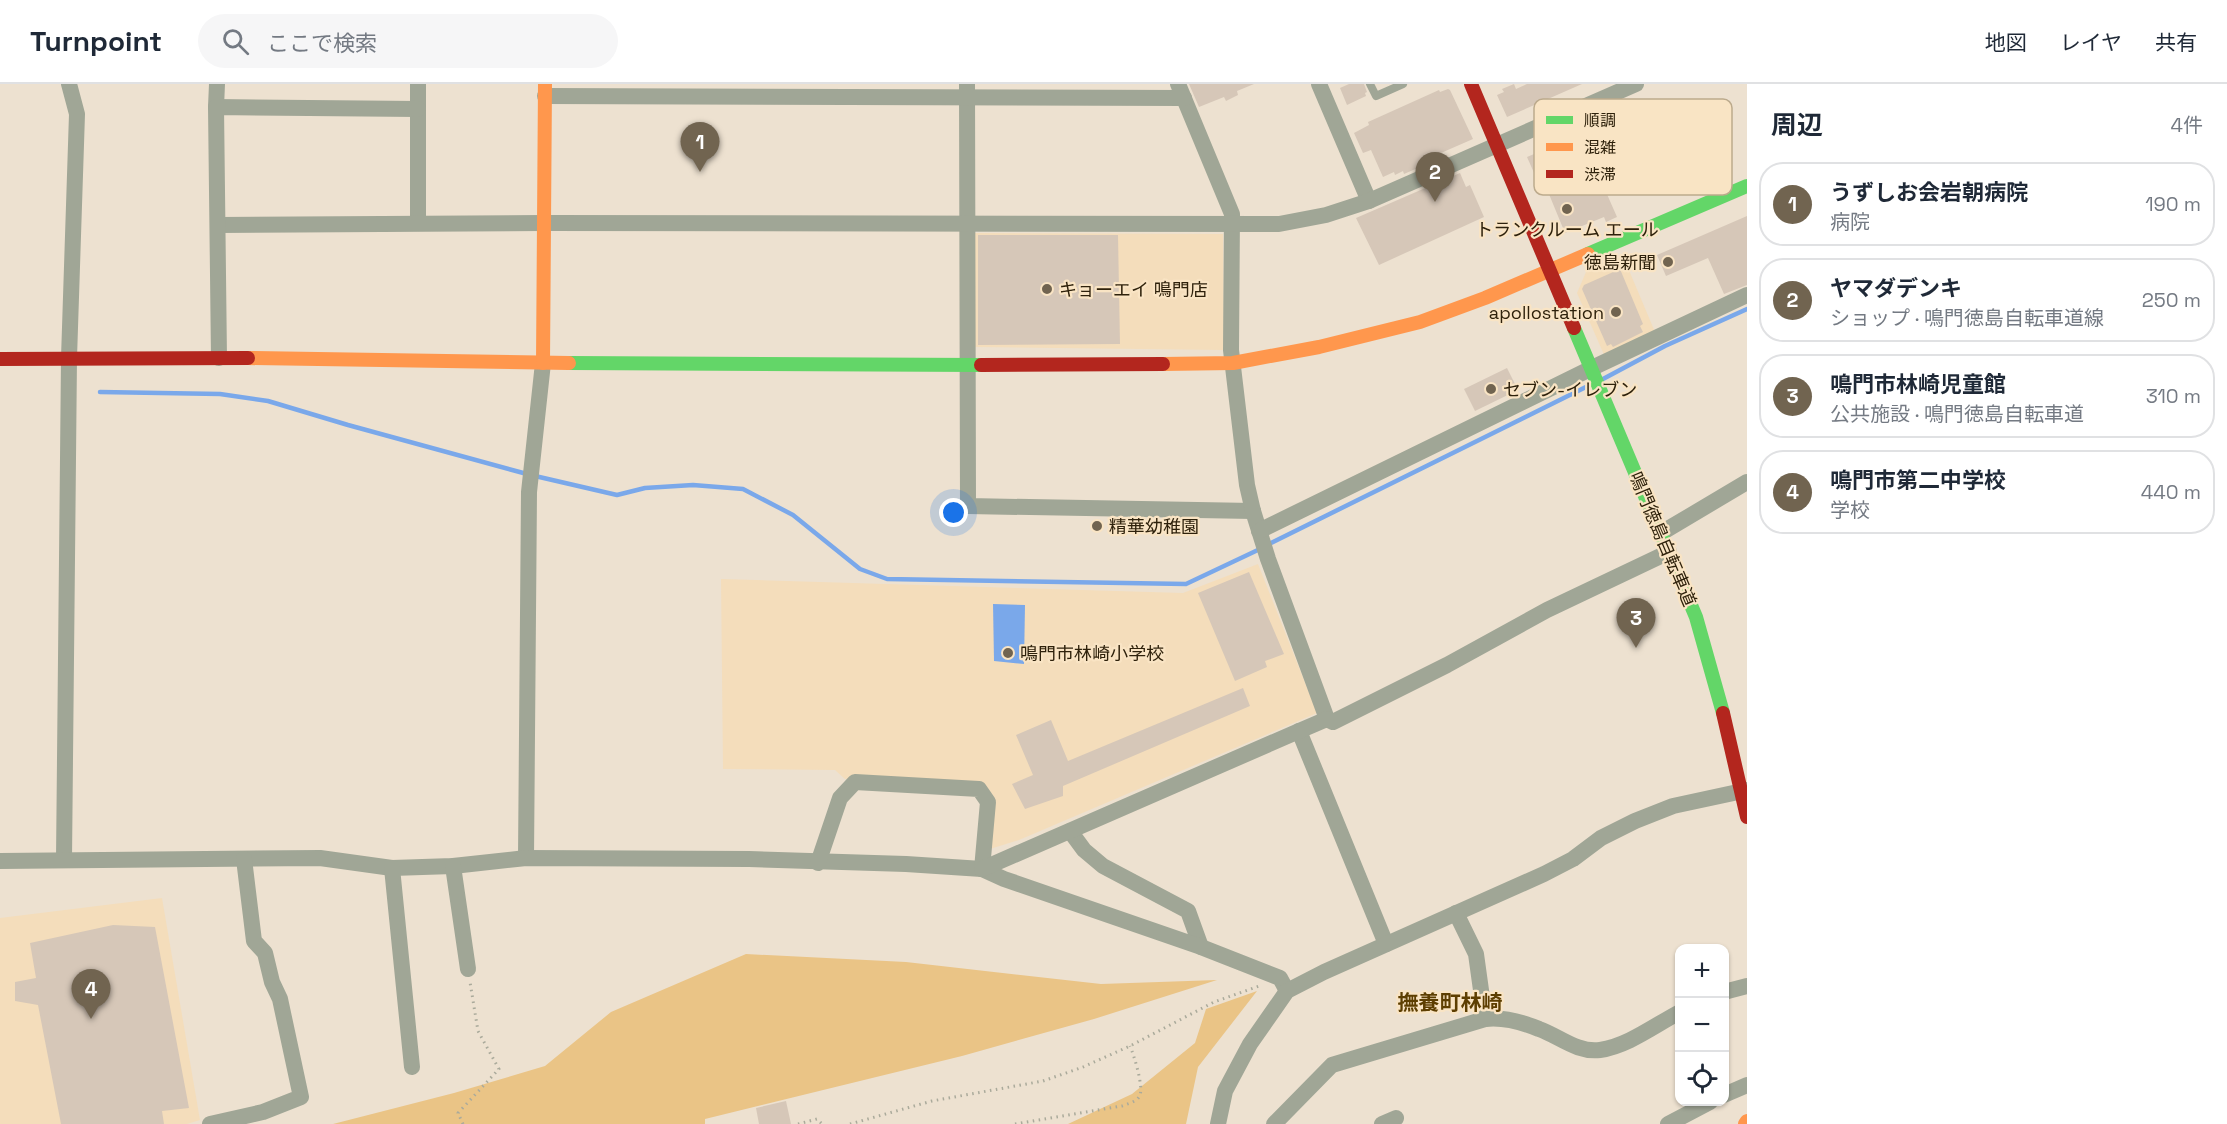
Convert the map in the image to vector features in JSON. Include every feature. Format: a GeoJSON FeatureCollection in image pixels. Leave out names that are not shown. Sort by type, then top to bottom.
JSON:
{"type":"FeatureCollection","features":[{"type":"Feature","properties":{"kind":"street"},"geometry":{"type":"LineString","coordinates":[[64,860],[69,358],[77,114],[69,84]]}},
{"type":"Feature","properties":{"kind":"street"},"geometry":{"type":"LineString","coordinates":[[217,84],[219,358]]}},
{"type":"Feature","properties":{"kind":"street"},"geometry":{"type":"LineString","coordinates":[[418,84],[418,223]]}},
{"type":"Feature","properties":{"kind":"street"},"geometry":{"type":"LineString","coordinates":[[1319,84],[1369,201]]}},
{"type":"Feature","properties":{"kind":"street","name":"鳴門徳島自転車道"},"geometry":{"type":"LineString","coordinates":[[1471,84],[1696,617],[1744,790],[1747,818]]}},
{"type":"Feature","properties":{"kind":"street"},"geometry":{"type":"LineString","coordinates":[[1597,99],[1626,86]]}},
{"type":"Feature","properties":{"kind":"street"},"geometry":{"type":"LineString","coordinates":[[526,858],[529,492],[543,363],[545,90],[1181,91],[1232,214],[1231,350],[1247,485],[1253,511],[1268,559],[1327,719],[1333,722],[1447,665],[1547,610],[1669,552]]}},
{"type":"Feature","properties":{"kind":"street"},"geometry":{"type":"LineString","coordinates":[[967,91],[968,506],[1253,511]]}},
{"type":"Feature","properties":{"kind":"street"},"geometry":{"type":"LineString","coordinates":[[216,107],[418,109]]}},
{"type":"Feature","properties":{"kind":"street"},"geometry":{"type":"LineString","coordinates":[[218,225],[418,223],[1280,224],[1326,215],[1369,201],[1534,127]]}},
{"type":"Feature","properties":{"kind":"street"},"geometry":{"type":"LineString","coordinates":[[1732,192],[1747,186]]}},
{"type":"Feature","properties":{"kind":"street"},"geometry":{"type":"LineString","coordinates":[[0,358],[968,365],[1233,363],[1395,330],[1453,310],[1726,195]]}},
{"type":"Feature","properties":{"kind":"street"},"geometry":{"type":"LineString","coordinates":[[1260,534],[1747,295]]}},
{"type":"Feature","properties":{"kind":"street"},"geometry":{"type":"LineString","coordinates":[[1661,532],[1747,482]]}},
{"type":"Feature","properties":{"kind":"street"},"geometry":{"type":"LineString","coordinates":[[982,869],[1327,719]]}},
{"type":"Feature","properties":{"kind":"street"},"geometry":{"type":"LineString","coordinates":[[1299,730],[1386,944]]}},
{"type":"Feature","properties":{"kind":"street"},"geometry":{"type":"LineString","coordinates":[[818,863],[840,798],[855,782],[979,789],[988,802],[982,869]]}},
{"type":"Feature","properties":{"kind":"street"},"geometry":{"type":"LineString","coordinates":[[0,861],[320,858],[392,868],[453,866],[526,858],[749,859],[982,869],[1004,879],[1201,946],[1283,985],[1386,944],[1554,869],[1573,859],[1601,838],[1635,821],[1673,806],[1744,790]]}},
{"type":"Feature","properties":{"kind":"street"},"geometry":{"type":"LineString","coordinates":[[1070,831],[1084,850],[1103,866],[1188,911],[1201,946]]}},
{"type":"Feature","properties":{"kind":"street"},"geometry":{"type":"LineString","coordinates":[[210,1124],[263,1112],[301,1097],[280,999],[272,982],[265,953],[254,941],[244,859]]}},
{"type":"Feature","properties":{"kind":"street"},"geometry":{"type":"LineString","coordinates":[[453,866],[468,969]]}},
{"type":"Feature","properties":{"kind":"street"},"geometry":{"type":"LineString","coordinates":[[392,868],[412,1067]]}},
{"type":"Feature","properties":{"kind":"street"},"geometry":{"type":"LineString","coordinates":[[1456,913],[1476,954],[1485,1019]]}},
{"type":"Feature","properties":{"kind":"street"},"geometry":{"type":"LineString","coordinates":[[1218,1124],[1226,1091],[1245,1053],[1278,1001],[1283,985]]}},
{"type":"Feature","properties":{"kind":"street"},"geometry":{"type":"LineString","coordinates":[[1729,991],[1747,986]]}},
{"type":"Feature","properties":{"kind":"street"},"geometry":{"type":"LineString","coordinates":[[1274,1124],[1332,1065],[1485,1019],[1499,1018],[1538,1028],[1573,1046],[1597,1050],[1617,1046],[1675,1015]]}},
{"type":"Feature","properties":{"kind":"street"},"geometry":{"type":"LineString","coordinates":[[1729,1093],[1747,1085]]}},
{"type":"Feature","properties":{"kind":"street"},"geometry":{"type":"LineString","coordinates":[[1668,1124],[1701,1106]]}},
{"type":"Feature","properties":{"kind":"lane"},"geometry":{"type":"LineString","coordinates":[[1370,84],[1376,96],[1403,84]]}},
{"type":"Feature","properties":{"kind":"path"},"geometry":{"type":"LineString","coordinates":[[463,1124],[458,1113],[499,1069],[478,1031],[468,969]]}},
{"type":"Feature","properties":{"kind":"path"},"geometry":{"type":"LineString","coordinates":[[852,1124],[932,1101],[1043,1081],[1083,1067],[1130,1046],[1214,1002],[1283,985]]}},
{"type":"Feature","properties":{"kind":"path"},"geometry":{"type":"LineString","coordinates":[[1015,1124],[1122,1106],[1138,1099],[1141,1092],[1135,1058],[1130,1046]]}},
{"type":"Feature","properties":{"kind":"path"},"geometry":{"type":"LineString","coordinates":[[798,1124],[817,1119],[822,1124]]}},
{"type":"Feature","properties":{"kind":"shaded area"},"geometry":{"type":"Polygon","coordinates":[[[974,233],[1223,234],[1224,350],[974,347],[974,233]]]}},
{"type":"Feature","properties":{"kind":"shaded area","name":"apollostation"},"geometry":{"type":"Polygon","coordinates":[[[1623,256],[1655,332],[1605,357],[1577,293],[1586,272],[1623,256]]]}},
{"type":"Feature","properties":{"kind":"shaded area","name":"鳴門市林崎小学校"},"geometry":{"type":"Polygon","coordinates":[[[1258,564],[1317,713],[1019,840],[990,849],[981,782],[845,779],[835,770],[723,769],[721,579],[1183,593],[1258,564]]]}},
{"type":"Feature","properties":{"kind":"shaded area"},"geometry":{"type":"Polygon","coordinates":[[[162,898],[200,1120],[187,1124],[0,1124],[0,918],[162,898]]]}},
{"type":"Feature","properties":{"kind":"shaded area"},"geometry":{"type":"Polygon","coordinates":[[[746,954],[906,962],[1101,984],[1217,980],[1094,1019],[962,1056],[705,1119],[705,1124],[333,1124],[454,1093],[545,1066],[611,1012],[746,954]]]}},
{"type":"Feature","properties":{"kind":"shaded area"},"geometry":{"type":"Polygon","coordinates":[[[1257,991],[1198,1067],[1186,1124],[1068,1124],[1132,1094],[1195,1043],[1206,1009],[1257,991]]]}},
{"type":"Feature","properties":{"kind":"water"},"geometry":{"type":"Polygon","coordinates":[[[993,604],[1025,605],[1024,664],[994,661],[993,604]]]}},
{"type":"Feature","properties":{"kind":"building"},"geometry":{"type":"Polygon","coordinates":[[[1189,84],[1254,84],[1237,91],[1238,95],[1226,101],[1224,97],[1199,107],[1189,84]]]}},
{"type":"Feature","properties":{"kind":"building"},"geometry":{"type":"Polygon","coordinates":[[[1349,84],[1364,84],[1367,92],[1366,96],[1347,105],[1340,88],[1349,84]]]}},
{"type":"Feature","properties":{"kind":"building"},"geometry":{"type":"Polygon","coordinates":[[[1514,84],[1516,89],[1527,84],[1582,84],[1548,99],[1534,99],[1534,105],[1507,117],[1497,95],[1504,92],[1502,89],[1514,84]]]}},
{"type":"Feature","properties":{"kind":"building"},"geometry":{"type":"Polygon","coordinates":[[[1448,89],[1473,139],[1418,163],[1420,167],[1404,174],[1403,171],[1395,175],[1394,172],[1383,177],[1371,150],[1363,153],[1354,133],[1369,125],[1368,122],[1439,90],[1440,92],[1448,89]]]}},
{"type":"Feature","properties":{"kind":"building"},"geometry":{"type":"Polygon","coordinates":[[[1534,154],[1534,173],[1527,157],[1534,154]]]}},
{"type":"Feature","properties":{"kind":"building"},"geometry":{"type":"Polygon","coordinates":[[[1460,173],[1466,187],[1470,185],[1484,217],[1379,265],[1356,218],[1460,173]]]}},
{"type":"Feature","properties":{"kind":"building"},"geometry":{"type":"Polygon","coordinates":[[[1549,195],[1607,195],[1617,217],[1606,222],[1604,217],[1565,233],[1549,195]]]}},
{"type":"Feature","properties":{"kind":"building"},"geometry":{"type":"Polygon","coordinates":[[[1747,216],[1747,285],[1724,294],[1708,258],[1666,276],[1657,255],[1747,216]]]}},
{"type":"Feature","properties":{"kind":"building","name":"キョーエイ 鳴門店"},"geometry":{"type":"Polygon","coordinates":[[[978,235],[1118,235],[1120,344],[978,345],[978,235]]]}},
{"type":"Feature","properties":{"kind":"building","name":"apollostation"},"geometry":{"type":"Polygon","coordinates":[[[1620,269],[1643,324],[1640,326],[1643,332],[1613,347],[1611,344],[1607,346],[1582,289],[1584,285],[1620,269]]]}},
{"type":"Feature","properties":{"kind":"building"},"geometry":{"type":"Polygon","coordinates":[[[1507,368],[1518,390],[1475,411],[1464,389],[1507,368]]]}},
{"type":"Feature","properties":{"kind":"building"},"geometry":{"type":"Polygon","coordinates":[[[1249,572],[1284,654],[1265,661],[1267,667],[1235,681],[1198,593],[1249,572]]]}},
{"type":"Feature","properties":{"kind":"building"},"geometry":{"type":"Polygon","coordinates":[[[1243,688],[1250,706],[1063,786],[1063,796],[1025,809],[1012,784],[1033,775],[1016,735],[1051,720],[1068,761],[1243,688]]]}},
{"type":"Feature","properties":{"kind":"building"},"geometry":{"type":"Polygon","coordinates":[[[113,925],[155,927],[189,1108],[162,1111],[164,1124],[61,1124],[38,1005],[15,1001],[15,982],[36,978],[30,943],[113,925]]]}},
{"type":"Feature","properties":{"kind":"building"},"geometry":{"type":"Polygon","coordinates":[[[786,1101],[791,1124],[759,1124],[756,1108],[786,1101]]]}},
{"type":"Feature","properties":{"kind":"waterway"},"geometry":{"type":"LineString","coordinates":[[1603,379],[1665,346],[1747,309]]}},
{"type":"Feature","properties":{"kind":"waterway"},"geometry":{"type":"LineString","coordinates":[[1267,545],[1590,385]]}},
{"type":"Feature","properties":{"kind":"waterway"},"geometry":{"type":"LineString","coordinates":[[100,392],[220,394],[268,401],[527,474]]}},
{"type":"Feature","properties":{"kind":"waterway"},"geometry":{"type":"LineString","coordinates":[[535,476],[617,495],[645,488],[693,485],[743,489],[793,515],[860,569],[887,579],[1186,584],[1260,549]]}},
{"type":"Feature","properties":{"kind":"traffic: fast"},"geometry":{"type":"LineString","coordinates":[[1732,192],[1747,186]]}},
{"type":"Feature","properties":{"kind":"traffic: fast"},"geometry":{"type":"LineString","coordinates":[[1588,254],[1726,195]]}},
{"type":"Feature","properties":{"kind":"traffic: fast"},"geometry":{"type":"LineString","coordinates":[[1574,328],[1696,617],[1723,713]]}},
{"type":"Feature","properties":{"kind":"traffic: fast"},"geometry":{"type":"LineString","coordinates":[[569,363],[981,365]]}},
{"type":"Feature","properties":{"kind":"traffic: slow"},"geometry":{"type":"LineString","coordinates":[[543,363],[545,84]]}},
{"type":"Feature","properties":{"kind":"traffic: slow"},"geometry":{"type":"LineString","coordinates":[[1163,364],[1233,363],[1319,347],[1420,322],[1485,298],[1588,254]]}},
{"type":"Feature","properties":{"kind":"traffic: slow"},"geometry":{"type":"LineString","coordinates":[[248,358],[569,363]]}},
{"type":"Feature","properties":{"kind":"traffic: jam"},"geometry":{"type":"LineString","coordinates":[[1471,84],[1574,328]]}},
{"type":"Feature","properties":{"kind":"traffic: jam"},"geometry":{"type":"LineString","coordinates":[[0,359],[248,358]]}},
{"type":"Feature","properties":{"kind":"traffic: jam"},"geometry":{"type":"LineString","coordinates":[[981,365],[1163,364]]}},
{"type":"Feature","properties":{"kind":"traffic: jam"},"geometry":{"type":"LineString","coordinates":[[1723,713],[1747,817]]}},
{"type":"Feature","properties":{"kind":"place","name":"うずしお会岩朝病院"},"geometry":{"type":"Point","coordinates":[700,172]}},
{"type":"Feature","properties":{"kind":"place","name":"ヤマダデンキ"},"geometry":{"type":"Point","coordinates":[1435,202]}},
{"type":"Feature","properties":{"kind":"place","name":"トランクルーム エール"},"geometry":{"type":"Point","coordinates":[1567,209]}},
{"type":"Feature","properties":{"kind":"place","name":"徳島新聞"},"geometry":{"type":"Point","coordinates":[1668,262]}},
{"type":"Feature","properties":{"kind":"place","name":"キョーエイ 鳴門店"},"geometry":{"type":"Point","coordinates":[1047,289]}},
{"type":"Feature","properties":{"kind":"place","name":"apollostation"},"geometry":{"type":"Point","coordinates":[1616,312]}},
{"type":"Feature","properties":{"kind":"place","name":"セブン-イレブン"},"geometry":{"type":"Point","coordinates":[1491,389]}},
{"type":"Feature","properties":{"kind":"place","name":"精華幼稚園"},"geometry":{"type":"Point","coordinates":[1097,526]}},
{"type":"Feature","properties":{"kind":"place","name":"鳴門市林崎児童館"},"geometry":{"type":"Point","coordinates":[1636,648]}},
{"type":"Feature","properties":{"kind":"place","name":"鳴門市林崎小学校"},"geometry":{"type":"Point","coordinates":[1008,653]}},
{"type":"Feature","properties":{"kind":"place","name":"鳴門市第二中学校"},"geometry":{"type":"Point","coordinates":[91,1019]}},
{"type":"Feature","properties":{"kind":"district","name":"撫養町林崎"},"geometry":{"type":"Point","coordinates":[1450,1002]}}]}
